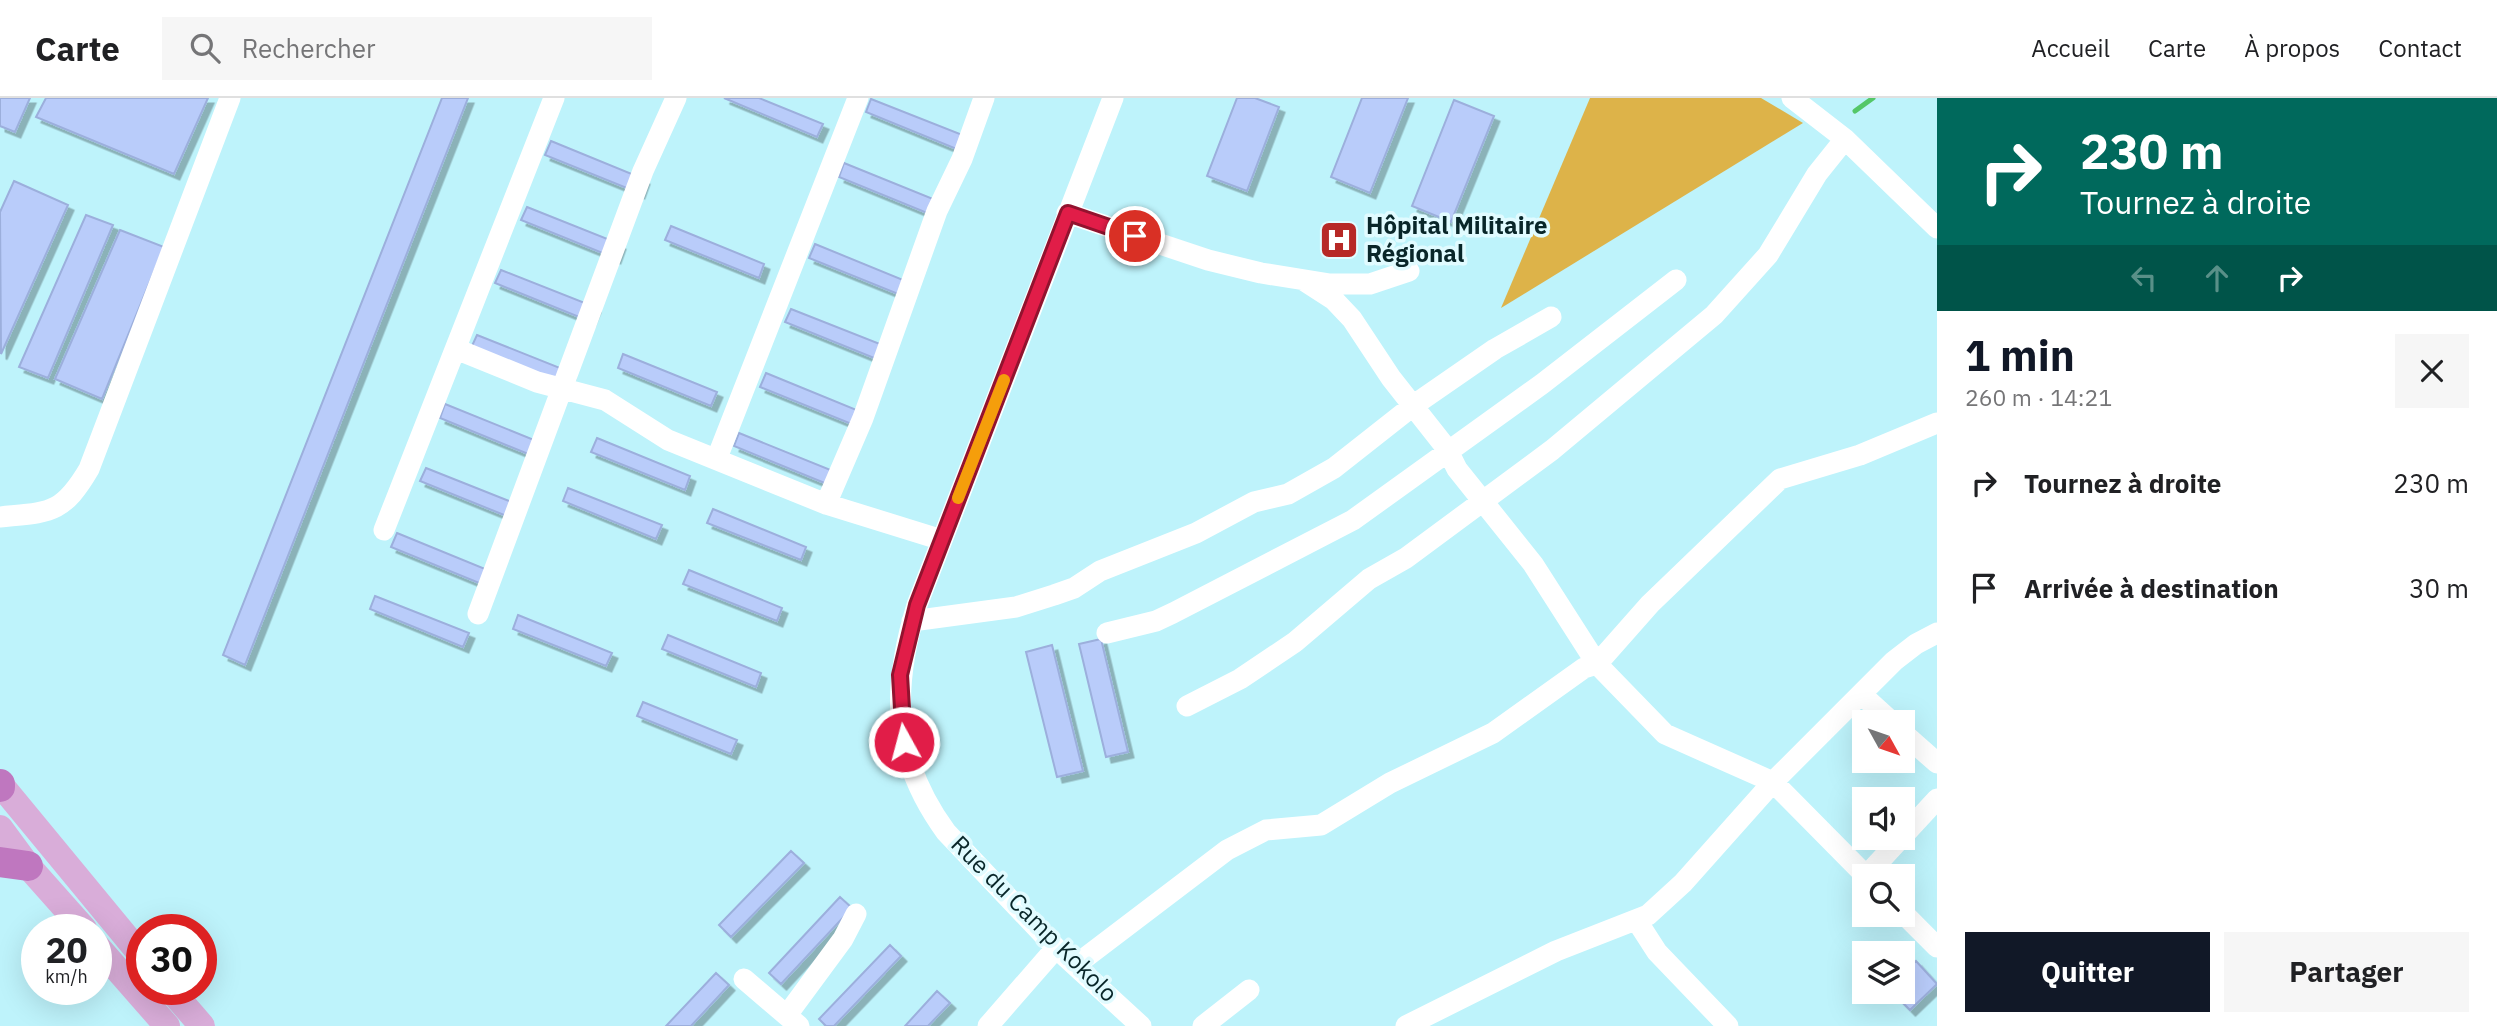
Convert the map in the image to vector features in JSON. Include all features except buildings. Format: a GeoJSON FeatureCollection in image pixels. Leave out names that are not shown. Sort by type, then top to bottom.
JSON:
{"type":"FeatureCollection","features":[{"type":"Feature","properties":{"kind":"main road"},"geometry":{"type":"LineString","coordinates":[[0,785],[126,937]]}},
{"type":"Feature","properties":{"kind":"main road"},"geometry":{"type":"LineString","coordinates":[[0,828],[14,864],[67,914]]}},
{"type":"Feature","properties":{"kind":"main road"},"geometry":{"type":"LineString","coordinates":[[112,963],[167,1026]]}},
{"type":"Feature","properties":{"kind":"main road"},"geometry":{"type":"LineString","coordinates":[[184,1005],[202,1026]]}},
{"type":"Feature","properties":{"kind":"street"},"geometry":{"type":"LineString","coordinates":[[0,517],[43,513],[64,504],[75,493],[89,469],[230,98]]}},
{"type":"Feature","properties":{"kind":"street"},"geometry":{"type":"LineString","coordinates":[[384,530],[404,471],[456,349],[554,98]]}},
{"type":"Feature","properties":{"kind":"street"},"geometry":{"type":"LineString","coordinates":[[478,614],[565,387],[643,171],[676,98]]}},
{"type":"Feature","properties":{"kind":"street"},"geometry":{"type":"LineString","coordinates":[[717,458],[858,98]]}},
{"type":"Feature","properties":{"kind":"street"},"geometry":{"type":"LineString","coordinates":[[825,504],[863,418],[937,211],[962,159],[984,98]]}},
{"type":"Feature","properties":{"kind":"street","name":"Rue du Camp Kokolo"},"geometry":{"type":"LineString","coordinates":[[1113,98],[912,621],[900,675],[899,706],[904,742],[916,781],[946,832],[1056,948],[1077,964],[1141,1026]]}},
{"type":"Feature","properties":{"kind":"street"},"geometry":{"type":"LineString","coordinates":[[1792,98],[1845,139],[1937,229]]}},
{"type":"Feature","properties":{"kind":"street"},"geometry":{"type":"LineString","coordinates":[[1187,706],[1240,679],[1295,642],[1369,579],[1406,558],[1552,450],[1714,314],[1768,255],[1817,174],[1845,139]]}},
{"type":"Feature","properties":{"kind":"street"},"geometry":{"type":"LineString","coordinates":[[1068,213],[1208,260],[1303,280],[1370,285],[1409,271]]}},
{"type":"Feature","properties":{"kind":"street"},"geometry":{"type":"LineString","coordinates":[[1303,280],[1334,300],[1352,319],[1391,378],[1447,449],[1457,469],[1484,498],[1534,564],[1597,664],[1665,734],[1773,782],[1855,864]]}},
{"type":"Feature","properties":{"kind":"street"},"geometry":{"type":"LineString","coordinates":[[1107,633],[1156,621],[1269,566],[1353,520],[1401,487],[1447,449],[1542,384],[1676,280]]}},
{"type":"Feature","properties":{"kind":"street"},"geometry":{"type":"LineString","coordinates":[[912,621],[1016,607],[1074,587],[1100,572],[1196,533],[1254,502],[1288,494],[1334,468],[1414,405],[1495,349],[1551,317]]}},
{"type":"Feature","properties":{"kind":"street"},"geometry":{"type":"LineString","coordinates":[[456,349],[537,382],[565,387],[605,400],[668,440],[825,504],[942,540]]}},
{"type":"Feature","properties":{"kind":"street"},"geometry":{"type":"LineString","coordinates":[[1077,964],[1227,850],[1266,830],[1321,825],[1390,783],[1493,733],[1584,668],[1597,664],[1650,604],[1780,479],[1860,455],[1937,423]]}},
{"type":"Feature","properties":{"kind":"street"},"geometry":{"type":"LineString","coordinates":[[1406,1026],[1556,951],[1637,921],[1683,883],[1773,782],[1894,660],[1937,633]]}},
{"type":"Feature","properties":{"kind":"street"},"geometry":{"type":"LineString","coordinates":[[1861,694],[1879,710]]}},
{"type":"Feature","properties":{"kind":"street"},"geometry":{"type":"LineString","coordinates":[[1915,744],[1937,763]]}},
{"type":"Feature","properties":{"kind":"street"},"geometry":{"type":"LineString","coordinates":[[1915,823],[1937,799]]}},
{"type":"Feature","properties":{"kind":"street"},"geometry":{"type":"LineString","coordinates":[[1878,864],[1890,850]]}},
{"type":"Feature","properties":{"kind":"street"},"geometry":{"type":"LineString","coordinates":[[744,979],[793,1021],[856,914]]}},
{"type":"Feature","properties":{"kind":"street"},"geometry":{"type":"LineString","coordinates":[[1637,921],[1657,952],[1728,1026]]}},
{"type":"Feature","properties":{"kind":"street"},"geometry":{"type":"LineString","coordinates":[[1915,925],[1937,947]]}},
{"type":"Feature","properties":{"kind":"street"},"geometry":{"type":"LineString","coordinates":[[992,1025],[1056,948]]}},
{"type":"Feature","properties":{"kind":"street"},"geometry":{"type":"LineString","coordinates":[[1203,1026],[1249,990]]}},
{"type":"Feature","properties":{"kind":"shaded area"},"geometry":{"type":"Polygon","coordinates":[[[1590,98],[1761,98],[1803,123],[1501,308],[1590,98]]]}},
{"type":"Feature","properties":{"kind":"waterway"},"geometry":{"type":"LineString","coordinates":[[1855,111],[1873,98]]}},
{"type":"Feature","properties":{"kind":"slow traffic"},"geometry":{"type":"LineString","coordinates":[[958,498],[1004,380]]}},
{"type":"Feature","properties":{"kind":"place","name":"Hôpital Militaire Régional"},"geometry":{"type":"Point","coordinates":[1339,240]}},
{"type":"Feature","properties":{"kind":"route"},"geometry":{"type":"LineString","coordinates":[[904,742],[899,706],[900,675],[906,640],[917,605],[1068,213],[1135,236]]}}]}
